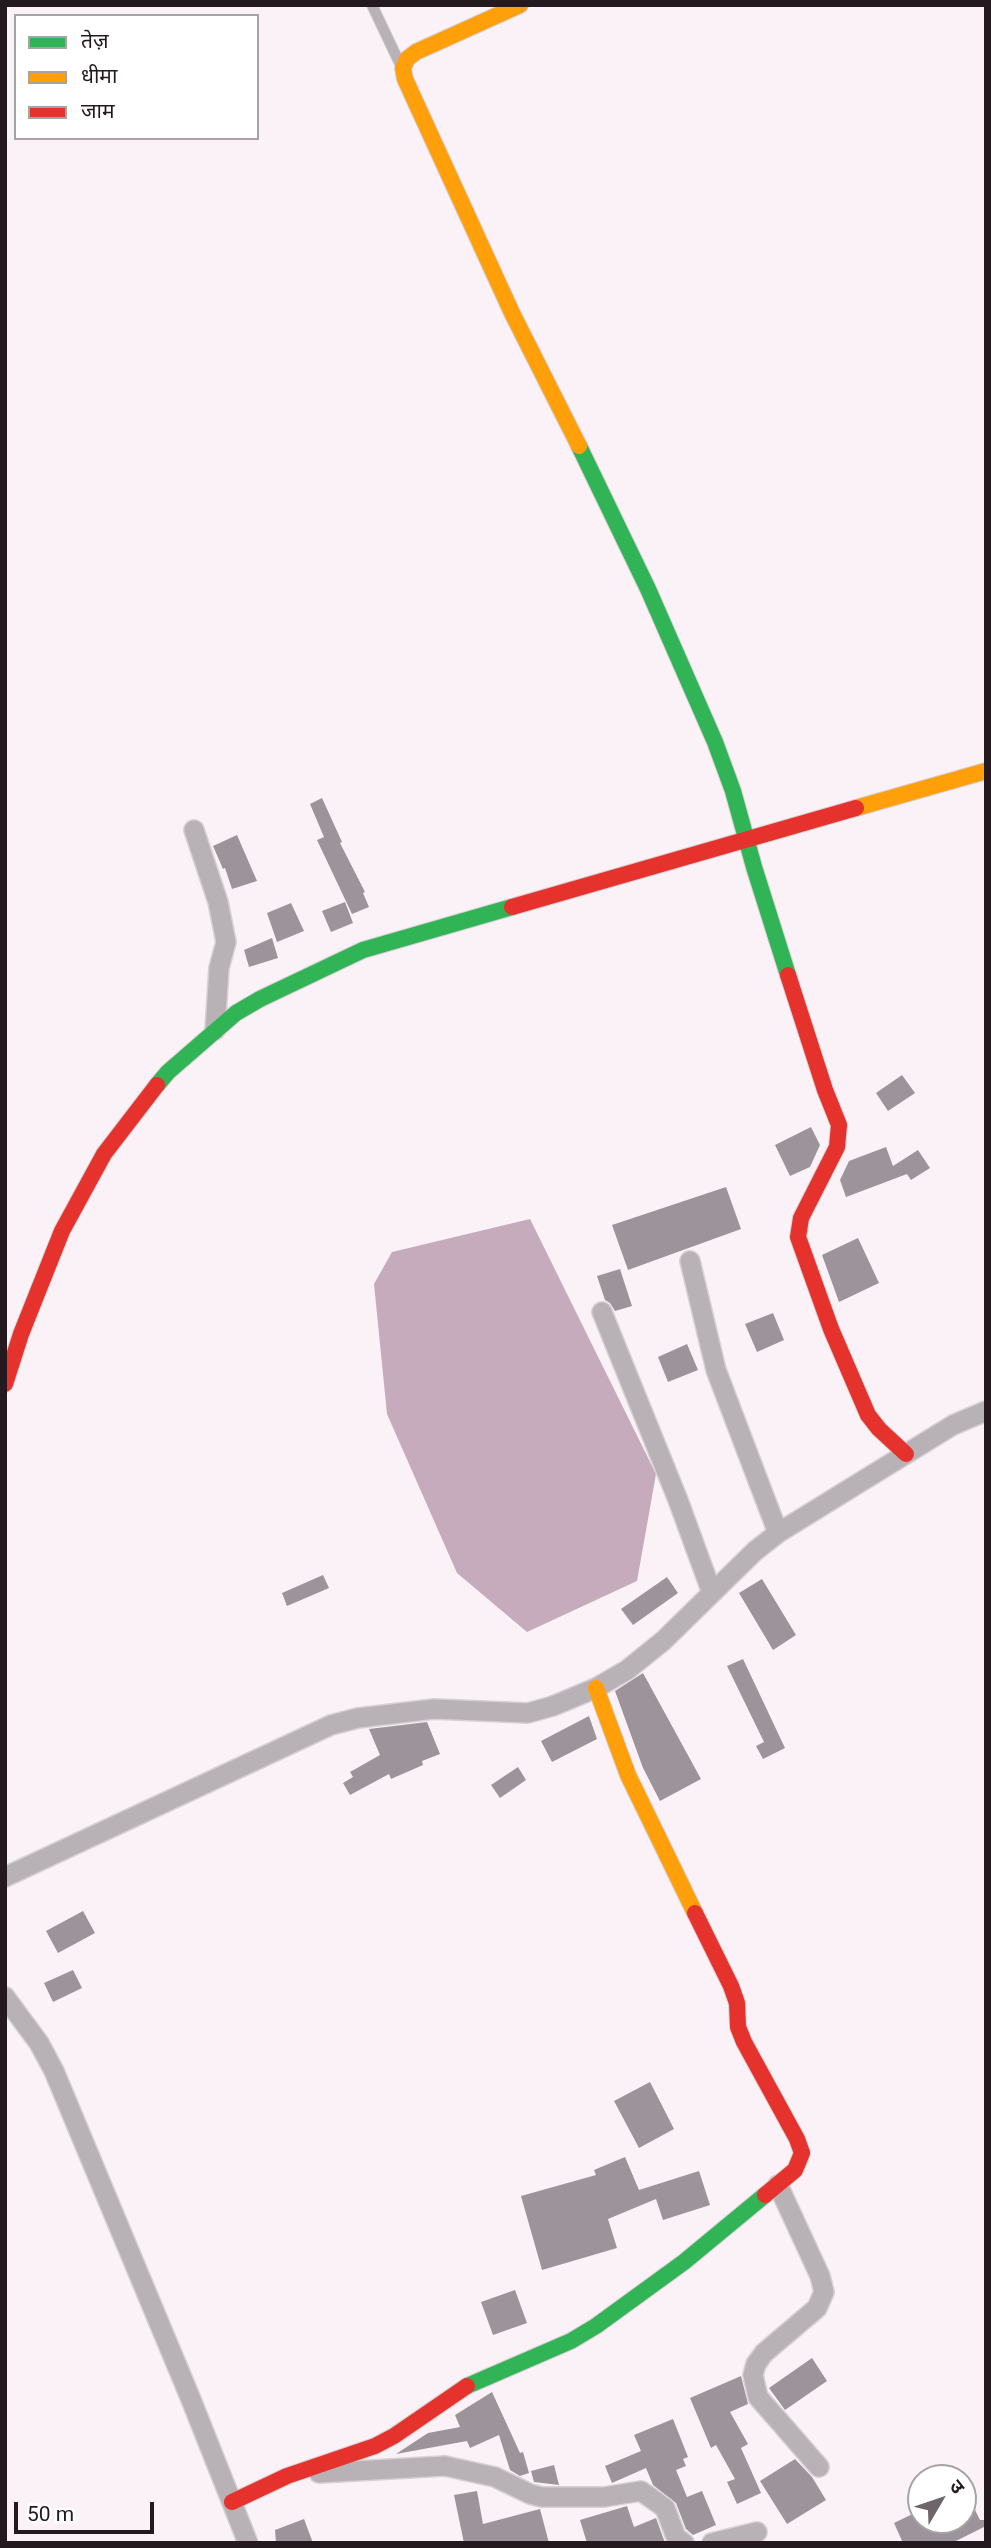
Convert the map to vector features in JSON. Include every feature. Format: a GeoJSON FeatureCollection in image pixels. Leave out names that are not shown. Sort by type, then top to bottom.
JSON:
{"type":"FeatureCollection","features":[{"type":"Feature","properties":{"kind":"street"},"geometry":{"type":"LineString","coordinates":[[520,5],[416,52],[407,59],[402,68],[412,97],[483,253],[648,589],[715,742],[733,791],[754,867],[825,1090],[839,1125],[837,1147],[801,1218],[798,1237],[831,1329],[868,1415],[906,1454]]}},
{"type":"Feature","properties":{"kind":"street"},"geometry":{"type":"LineString","coordinates":[[5,1384],[21,1334],[62,1231],[104,1154],[169,1072],[215,1030],[260,999],[363,950],[748,845],[986,771]]}},
{"type":"Feature","properties":{"kind":"street"},"geometry":{"type":"LineString","coordinates":[[194,830],[221,914],[226,942],[219,968],[215,1030]]}},
{"type":"Feature","properties":{"kind":"street"},"geometry":{"type":"LineString","coordinates":[[690,1261],[716,1370],[778,1533]]}},
{"type":"Feature","properties":{"kind":"street"},"geometry":{"type":"LineString","coordinates":[[602,1312],[678,1500],[712,1593]]}},
{"type":"Feature","properties":{"kind":"street"},"geometry":{"type":"LineString","coordinates":[[5,1877],[331,1725],[358,1718],[434,1709],[528,1713],[596,1688],[627,1670],[663,1641],[778,1533],[953,1425],[986,1411]]}},
{"type":"Feature","properties":{"kind":"street"},"geometry":{"type":"LineString","coordinates":[[232,2502],[287,2476],[376,2446],[473,2382],[571,2341],[684,2263],[795,2170],[802,2153],[797,2139],[744,2042],[738,2027],[737,2003],[731,1986],[628,1775],[596,1688]]}},
{"type":"Feature","properties":{"kind":"street"},"geometry":{"type":"LineString","coordinates":[[5,1997],[34,2036],[54,2071],[248,2543]]}},
{"type":"Feature","properties":{"kind":"street"},"geometry":{"type":"LineString","coordinates":[[778,2185],[824,2285],[824,2292],[817,2308],[764,2353],[756,2364],[753,2375],[758,2397],[819,2467]]}},
{"type":"Feature","properties":{"kind":"street"},"geometry":{"type":"LineString","coordinates":[[287,2476],[445,2466],[495,2477],[542,2497],[604,2497],[641,2491],[665,2508],[676,2537],[684,2543]]}},
{"type":"Feature","properties":{"kind":"street"},"geometry":{"type":"LineString","coordinates":[[712,2543],[757,2532]]}},
{"type":"Feature","properties":{"kind":"lane"},"geometry":{"type":"LineString","coordinates":[[372,5],[402,68]]}},
{"type":"Feature","properties":{"kind":"shaded area"},"geometry":{"type":"Polygon","coordinates":[[[530,1219],[656,1474],[637,1581],[527,1632],[457,1573],[387,1414],[374,1284],[392,1252],[530,1219]]]}},
{"type":"Feature","properties":{"kind":"building"},"geometry":{"type":"Polygon","coordinates":[[[322,798],[342,842],[340,843],[365,892],[363,893],[369,907],[352,914],[317,840],[324,837],[310,804],[322,798]]]}},
{"type":"Feature","properties":{"kind":"building"},"geometry":{"type":"Polygon","coordinates":[[[237,835],[257,881],[232,889],[213,846],[237,835]]]}},
{"type":"Feature","properties":{"kind":"building"},"geometry":{"type":"Polygon","coordinates":[[[345,902],[353,923],[331,932],[322,911],[345,902]]]}},
{"type":"Feature","properties":{"kind":"building"},"geometry":{"type":"Polygon","coordinates":[[[291,903],[304,931],[277,942],[267,913],[291,903]]]}},
{"type":"Feature","properties":{"kind":"building"},"geometry":{"type":"Polygon","coordinates":[[[272,938],[278,958],[249,967],[244,950],[272,938]]]}},
{"type":"Feature","properties":{"kind":"building"},"geometry":{"type":"Polygon","coordinates":[[[902,1075],[915,1093],[888,1111],[876,1093],[902,1075]]]}},
{"type":"Feature","properties":{"kind":"building"},"geometry":{"type":"Polygon","coordinates":[[[811,1127],[820,1145],[810,1167],[790,1176],[775,1145],[811,1127]]]}},
{"type":"Feature","properties":{"kind":"building"},"geometry":{"type":"Polygon","coordinates":[[[886,1147],[893,1166],[918,1150],[930,1168],[911,1180],[907,1174],[846,1197],[840,1180],[849,1161],[886,1147]]]}},
{"type":"Feature","properties":{"kind":"building"},"geometry":{"type":"Polygon","coordinates":[[[726,1187],[741,1229],[628,1270],[612,1225],[726,1187]]]}},
{"type":"Feature","properties":{"kind":"building"},"geometry":{"type":"Polygon","coordinates":[[[858,1238],[879,1283],[839,1302],[822,1255],[858,1238]]]}},
{"type":"Feature","properties":{"kind":"building"},"geometry":{"type":"Polygon","coordinates":[[[620,1269],[632,1306],[615,1311],[605,1300],[597,1276],[620,1269]]]}},
{"type":"Feature","properties":{"kind":"building"},"geometry":{"type":"Polygon","coordinates":[[[773,1313],[784,1340],[757,1352],[745,1324],[773,1313]]]}},
{"type":"Feature","properties":{"kind":"building"},"geometry":{"type":"Polygon","coordinates":[[[687,1344],[698,1370],[668,1382],[658,1357],[687,1344]]]}},
{"type":"Feature","properties":{"kind":"building"},"geometry":{"type":"Polygon","coordinates":[[[323,1575],[329,1588],[287,1606],[282,1593],[323,1575]]]}},
{"type":"Feature","properties":{"kind":"building"},"geometry":{"type":"Polygon","coordinates":[[[667,1577],[678,1593],[633,1625],[621,1609],[667,1577]]]}},
{"type":"Feature","properties":{"kind":"building"},"geometry":{"type":"Polygon","coordinates":[[[762,1579],[796,1635],[773,1650],[739,1593],[762,1579]]]}},
{"type":"Feature","properties":{"kind":"building"},"geometry":{"type":"Polygon","coordinates":[[[743,1659],[785,1748],[763,1759],[756,1746],[764,1742],[727,1666],[743,1659]]]}},
{"type":"Feature","properties":{"kind":"building"},"geometry":{"type":"Polygon","coordinates":[[[643,1673],[701,1779],[660,1801],[643,1768],[615,1691],[643,1673]]]}},
{"type":"Feature","properties":{"kind":"building"},"geometry":{"type":"Polygon","coordinates":[[[589,1716],[597,1739],[552,1762],[541,1741],[589,1716]]]}},
{"type":"Feature","properties":{"kind":"building"},"geometry":{"type":"Polygon","coordinates":[[[427,1722],[440,1754],[422,1761],[423,1765],[391,1779],[389,1774],[350,1795],[343,1783],[353,1777],[350,1772],[380,1755],[369,1729],[427,1722]]]}},
{"type":"Feature","properties":{"kind":"building"},"geometry":{"type":"Polygon","coordinates":[[[518,1767],[526,1780],[500,1798],[491,1785],[518,1767]]]}},
{"type":"Feature","properties":{"kind":"building"},"geometry":{"type":"Polygon","coordinates":[[[83,1911],[95,1933],[58,1953],[46,1931],[83,1911]]]}},
{"type":"Feature","properties":{"kind":"building"},"geometry":{"type":"Polygon","coordinates":[[[73,1970],[82,1988],[53,2002],[44,1983],[73,1970]]]}},
{"type":"Feature","properties":{"kind":"building"},"geometry":{"type":"Polygon","coordinates":[[[650,2082],[674,2129],[639,2148],[614,2101],[650,2082]]]}},
{"type":"Feature","properties":{"kind":"building"},"geometry":{"type":"Polygon","coordinates":[[[625,2157],[639,2190],[699,2171],[710,2205],[663,2220],[656,2199],[608,2219],[617,2248],[542,2270],[521,2196],[596,2175],[594,2170],[625,2157]]]}},
{"type":"Feature","properties":{"kind":"building"},"geometry":{"type":"Polygon","coordinates":[[[515,2290],[527,2323],[493,2335],[481,2302],[515,2290]]]}},
{"type":"Feature","properties":{"kind":"building"},"geometry":{"type":"Polygon","coordinates":[[[812,2358],[827,2381],[785,2410],[769,2388],[812,2358]]]}},
{"type":"Feature","properties":{"kind":"building"},"geometry":{"type":"Polygon","coordinates":[[[741,2376],[748,2404],[730,2412],[748,2444],[741,2448],[761,2493],[737,2504],[727,2482],[735,2479],[716,2445],[711,2448],[690,2398],[741,2376]]]}},
{"type":"Feature","properties":{"kind":"building"},"geometry":{"type":"Polygon","coordinates":[[[492,2392],[520,2453],[523,2452],[529,2473],[520,2476],[510,2470],[499,2435],[470,2448],[467,2441],[396,2454],[428,2433],[460,2427],[455,2415],[492,2392]]]}},
{"type":"Feature","properties":{"kind":"building"},"geometry":{"type":"Polygon","coordinates":[[[673,2419],[688,2457],[683,2459],[686,2466],[676,2470],[687,2497],[702,2491],[716,2525],[693,2535],[686,2529],[676,2503],[653,2485],[646,2468],[612,2483],[605,2466],[641,2451],[634,2435],[673,2419]]]}},
{"type":"Feature","properties":{"kind":"building"},"geometry":{"type":"Polygon","coordinates":[[[795,2459],[812,2477],[826,2500],[787,2524],[760,2481],[795,2459]]]}},
{"type":"Feature","properties":{"kind":"building"},"geometry":{"type":"Polygon","coordinates":[[[554,2465],[559,2485],[534,2482],[531,2471],[554,2465]]]}},
{"type":"Feature","properties":{"kind":"building"},"geometry":{"type":"Polygon","coordinates":[[[477,2491],[483,2524],[540,2509],[549,2543],[464,2543],[454,2495],[477,2491]]]}},
{"type":"Feature","properties":{"kind":"building"},"geometry":{"type":"Polygon","coordinates":[[[627,2506],[634,2527],[656,2518],[665,2543],[587,2543],[580,2520],[627,2506]]]}},
{"type":"Feature","properties":{"kind":"building"},"geometry":{"type":"Polygon","coordinates":[[[977,2514],[980,2520],[986,2520],[986,2526],[977,2530],[977,2514]]]}},
{"type":"Feature","properties":{"kind":"building"},"geometry":{"type":"Polygon","coordinates":[[[907,2517],[907,2534],[970,2534],[952,2543],[903,2543],[894,2523],[907,2517]]]}},
{"type":"Feature","properties":{"kind":"building"},"geometry":{"type":"Polygon","coordinates":[[[304,2519],[313,2543],[276,2543],[275,2530],[304,2519]]]}},
{"type":"Feature","properties":{"kind":"traffic: fast"},"geometry":{"type":"LineString","coordinates":[[579,446],[648,589],[715,742],[733,791],[788,975]]}},
{"type":"Feature","properties":{"kind":"traffic: fast"},"geometry":{"type":"LineString","coordinates":[[157,1085],[168,1072],[236,1013],[260,999],[363,950],[512,907]]}},
{"type":"Feature","properties":{"kind":"traffic: fast"},"geometry":{"type":"LineString","coordinates":[[467,2386],[571,2341],[596,2326],[684,2262],[765,2195]]}},
{"type":"Feature","properties":{"kind":"traffic: slow"},"geometry":{"type":"LineString","coordinates":[[520,5],[416,52],[407,59],[403,68],[405,79],[512,313],[579,446]]}},
{"type":"Feature","properties":{"kind":"traffic: slow"},"geometry":{"type":"LineString","coordinates":[[856,808],[986,771]]}},
{"type":"Feature","properties":{"kind":"traffic: slow"},"geometry":{"type":"LineString","coordinates":[[596,1688],[628,1775],[695,1913]]}},
{"type":"Feature","properties":{"kind":"traffic: jam"},"geometry":{"type":"LineString","coordinates":[[512,907],[856,808]]}},
{"type":"Feature","properties":{"kind":"traffic: jam"},"geometry":{"type":"LineString","coordinates":[[788,975],[839,1125],[837,1147],[801,1218],[798,1237],[831,1329],[868,1415],[906,1454]]}},
{"type":"Feature","properties":{"kind":"traffic: jam"},"geometry":{"type":"LineString","coordinates":[[5,1384],[21,1334],[62,1231],[104,1154],[157,1085]]}},
{"type":"Feature","properties":{"kind":"traffic: jam"},"geometry":{"type":"LineString","coordinates":[[695,1913],[731,1986],[737,2003],[738,2027],[744,2042],[802,2153],[795,2170],[765,2195]]}},
{"type":"Feature","properties":{"kind":"traffic: jam"},"geometry":{"type":"LineString","coordinates":[[232,2502],[287,2476],[375,2446],[467,2386]]}}]}
